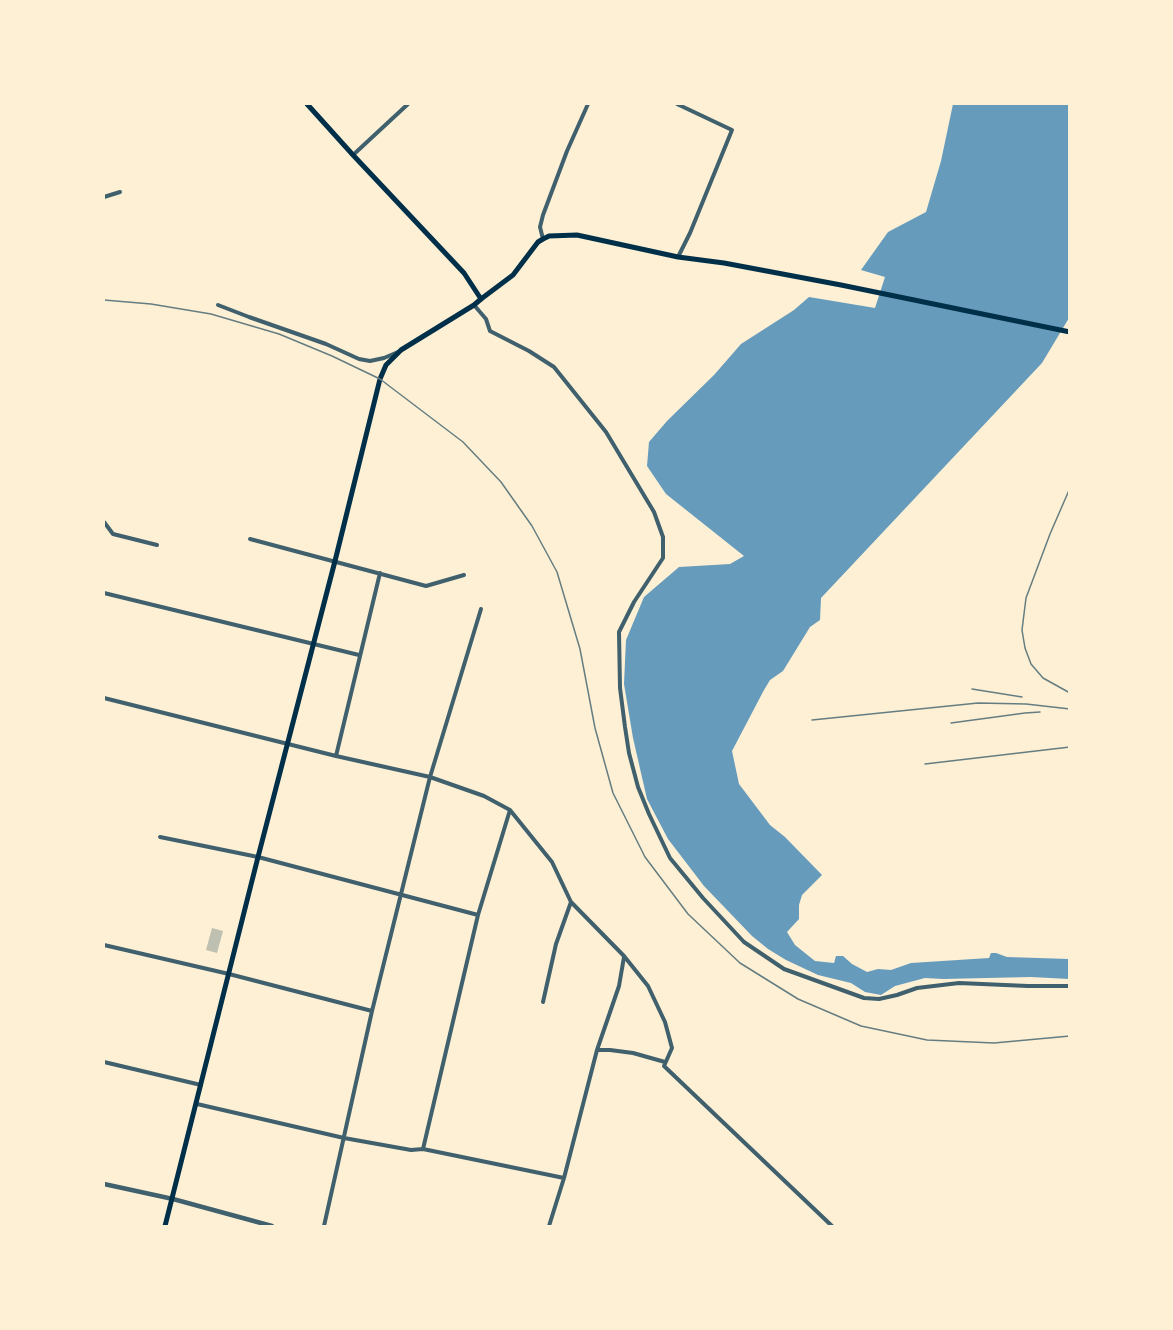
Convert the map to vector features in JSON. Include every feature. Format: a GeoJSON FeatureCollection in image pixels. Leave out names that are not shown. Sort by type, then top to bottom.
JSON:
{"type":"FeatureCollection","features":[{"type":"Feature","properties":{"kind":"main road"},"geometry":{"type":"LineString","coordinates":[[307,104],[464,273],[481,299]]}},
{"type":"Feature","properties":{"kind":"main road"},"geometry":{"type":"LineString","coordinates":[[165,1227],[380,379],[386,364],[401,350],[474,304],[513,275],[538,242],[549,236],[577,235],[678,257],[724,263],[841,285],[1070,332]]}},
{"type":"Feature","properties":{"kind":"street"},"geometry":{"type":"LineString","coordinates":[[353,155],[408,104]]}},
{"type":"Feature","properties":{"kind":"street"},"geometry":{"type":"LineString","coordinates":[[543,239],[540,227],[543,215],[588,104]]}},
{"type":"Feature","properties":{"kind":"street"},"geometry":{"type":"LineString","coordinates":[[677,104],[732,130],[678,257]]}},
{"type":"Feature","properties":{"kind":"street"},"geometry":{"type":"LineString","coordinates":[[104,196],[120,192]]}},
{"type":"Feature","properties":{"kind":"street"},"geometry":{"type":"LineString","coordinates":[[474,304],[486,319],[490,331],[554,367],[606,432],[654,512],[663,537],[663,558],[634,602],[620,632],[620,688],[629,753],[638,787],[670,858],[703,898],[744,942],[783,969],[864,998],[879,999],[917,988],[959,984],[1070,986]]}},
{"type":"Feature","properties":{"kind":"street"},"geometry":{"type":"LineString","coordinates":[[218,305],[326,344],[359,359],[370,361],[384,358],[401,350]]}},
{"type":"Feature","properties":{"kind":"street"},"geometry":{"type":"LineString","coordinates":[[104,522],[113,534],[157,545]]}},
{"type":"Feature","properties":{"kind":"street"},"geometry":{"type":"LineString","coordinates":[[250,539],[426,586],[464,575]]}},
{"type":"Feature","properties":{"kind":"street"},"geometry":{"type":"LineString","coordinates":[[336,756],[380,573]]}},
{"type":"Feature","properties":{"kind":"street"},"geometry":{"type":"LineString","coordinates":[[104,592],[359,656]]}},
{"type":"Feature","properties":{"kind":"street"},"geometry":{"type":"LineString","coordinates":[[324,1227],[372,1011],[430,777],[481,609]]}},
{"type":"Feature","properties":{"kind":"street"},"geometry":{"type":"LineString","coordinates":[[104,699],[430,777],[484,796],[510,810],[552,862],[571,902],[624,956],[648,986],[665,1022],[672,1048],[664,1065],[832,1227]]}},
{"type":"Feature","properties":{"kind":"street"},"geometry":{"type":"LineString","coordinates":[[423,1149],[478,915],[510,810]]}},
{"type":"Feature","properties":{"kind":"street"},"geometry":{"type":"LineString","coordinates":[[160,837],[258,857],[478,915]]}},
{"type":"Feature","properties":{"kind":"street"},"geometry":{"type":"LineString","coordinates":[[543,1002],[556,944],[571,902]]}},
{"type":"Feature","properties":{"kind":"street"},"geometry":{"type":"LineString","coordinates":[[104,945],[372,1011]]}},
{"type":"Feature","properties":{"kind":"street"},"geometry":{"type":"LineString","coordinates":[[549,1227],[597,1050],[619,986],[624,956]]}},
{"type":"Feature","properties":{"kind":"street"},"geometry":{"type":"LineString","coordinates":[[597,1050],[633,1053],[665,1062]]}},
{"type":"Feature","properties":{"kind":"street"},"geometry":{"type":"LineString","coordinates":[[104,1062],[202,1085]]}},
{"type":"Feature","properties":{"kind":"street"},"geometry":{"type":"LineString","coordinates":[[197,1104],[344,1138],[411,1150],[423,1149],[564,1178]]}},
{"type":"Feature","properties":{"kind":"street"},"geometry":{"type":"LineString","coordinates":[[104,1184],[272,1227]]}},
{"type":"Feature","properties":{"kind":"water"},"geometry":{"type":"Polygon","coordinates":[[[953,104],[1069,104],[1069,318],[1042,363],[821,598],[820,620],[810,627],[783,671],[770,680],[732,751],[739,784],[770,825],[822,875],[802,895],[799,919],[787,932],[795,945],[815,961],[834,963],[836,956],[843,956],[867,972],[878,969],[891,970],[911,963],[989,958],[991,953],[996,953],[1007,957],[1069,959],[1069,979],[925,978],[895,986],[881,995],[865,992],[851,983],[818,975],[768,949],[752,936],[704,886],[668,839],[647,799],[633,738],[624,684],[626,640],[644,597],[679,567],[730,564],[744,556],[666,494],[647,466],[649,442],[741,344],[794,310],[809,297],[875,308],[885,277],[861,270],[888,232],[926,212],[941,161],[953,104]]]}},
{"type":"Feature","properties":{"kind":"building"},"geometry":{"type":"Polygon","coordinates":[[[212,928],[223,931],[217,953],[206,950],[212,928]]]}},
{"type":"Feature","properties":{"kind":"railway"},"geometry":{"type":"LineString","coordinates":[[104,300],[151,304],[211,314],[279,334],[380,379],[463,442],[501,482],[532,526],[557,572],[580,649],[595,728],[613,793],[645,857],[688,914],[740,963],[798,999],[861,1026],[927,1040],[994,1043],[1070,1036]]}},
{"type":"Feature","properties":{"kind":"railway"},"geometry":{"type":"LineString","coordinates":[[1070,488],[1026,598],[1022,630],[1031,664],[1043,678],[1070,693]]}},
{"type":"Feature","properties":{"kind":"railway"},"geometry":{"type":"LineString","coordinates":[[972,689],[1022,697]]}},
{"type":"Feature","properties":{"kind":"railway"},"geometry":{"type":"LineString","coordinates":[[812,720],[978,703],[1026,704],[1070,709]]}},
{"type":"Feature","properties":{"kind":"railway"},"geometry":{"type":"LineString","coordinates":[[951,723],[1040,712]]}},
{"type":"Feature","properties":{"kind":"railway"},"geometry":{"type":"LineString","coordinates":[[925,764],[1070,747]]}}]}
